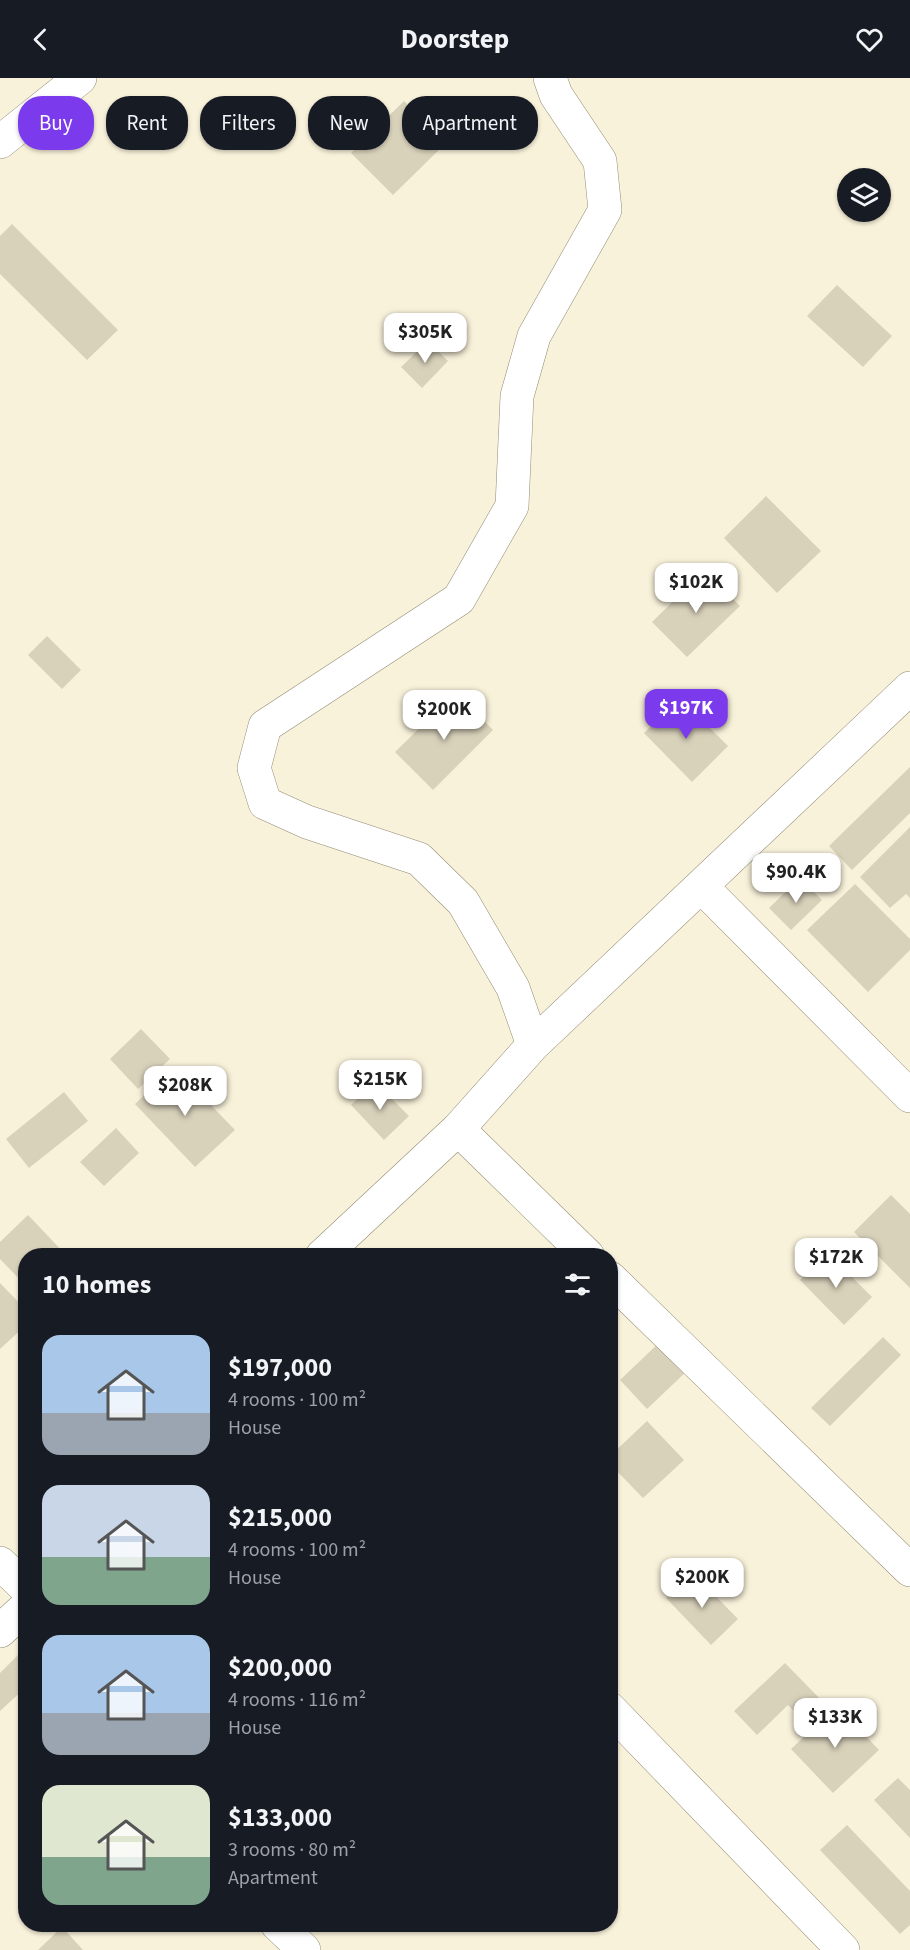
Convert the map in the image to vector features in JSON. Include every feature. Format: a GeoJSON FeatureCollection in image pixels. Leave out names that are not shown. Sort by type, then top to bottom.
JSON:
{"type":"FeatureCollection","features":[{"type":"Feature","properties":{"kind":"street"},"geometry":{"type":"LineString","coordinates":[[0,142],[80,78]]}},
{"type":"Feature","properties":{"kind":"street"},"geometry":{"type":"LineString","coordinates":[[533,1045],[513,988],[463,902],[456,895],[419,859],[306,822],[265,803],[254,768],[265,726],[459,599],[512,506],[517,396],[534,336],[605,210],[600,161],[556,95],[550,78]]}},
{"type":"Feature","properties":{"kind":"street"},"geometry":{"type":"LineString","coordinates":[[331,1248],[458,1129],[533,1045],[910,688]]}},
{"type":"Feature","properties":{"kind":"street"},"geometry":{"type":"LineString","coordinates":[[701,886],[910,1096]]}},
{"type":"Feature","properties":{"kind":"street"},"geometry":{"type":"LineString","coordinates":[[458,1129],[580,1248]]}},
{"type":"Feature","properties":{"kind":"street"},"geometry":{"type":"LineString","coordinates":[[618,1286],[910,1570]]}},
{"type":"Feature","properties":{"kind":"street"},"geometry":{"type":"LineString","coordinates":[[0,1563],[18,1580]]}},
{"type":"Feature","properties":{"kind":"street"},"geometry":{"type":"LineString","coordinates":[[0,1631],[18,1614]]}},
{"type":"Feature","properties":{"kind":"street"},"geometry":{"type":"LineString","coordinates":[[618,1717],[843,1950]]}},
{"type":"Feature","properties":{"kind":"street"},"geometry":{"type":"LineString","coordinates":[[285,1932],[304,1950]]}},
{"type":"Feature","properties":{"kind":"building"},"geometry":{"type":"Polygon","coordinates":[[[402,103],[402,150],[439,150],[393,195],[351,153],[354,150],[390,150],[390,115],[402,103]]]}},
{"type":"Feature","properties":{"kind":"building"},"geometry":{"type":"Polygon","coordinates":[[[12,224],[118,330],[87,360],[0,274],[0,236],[12,224]]]}},
{"type":"Feature","properties":{"kind":"building"},"geometry":{"type":"Polygon","coordinates":[[[837,285],[892,336],[863,367],[807,316],[837,285]]]}},
{"type":"Feature","properties":{"kind":"building"},"geometry":{"type":"Polygon","coordinates":[[[428,341],[448,361],[422,388],[401,367],[428,341]]]}},
{"type":"Feature","properties":{"kind":"building"},"geometry":{"type":"Polygon","coordinates":[[[766,496],[821,551],[777,593],[724,538],[766,496]]]}},
{"type":"Feature","properties":{"kind":"building"},"geometry":{"type":"Polygon","coordinates":[[[704,571],[740,606],[687,657],[652,622],[704,571]]]}},
{"type":"Feature","properties":{"kind":"building"},"geometry":{"type":"Polygon","coordinates":[[[47,636],[81,670],[62,689],[28,655],[47,636]]]}},
{"type":"Feature","properties":{"kind":"building"},"geometry":{"type":"Polygon","coordinates":[[[456,692],[493,730],[433,790],[395,752],[456,692]]]}},
{"type":"Feature","properties":{"kind":"building"},"geometry":{"type":"Polygon","coordinates":[[[680,698],[728,746],[692,782],[644,733],[680,698]]]}},
{"type":"Feature","properties":{"kind":"building"},"geometry":{"type":"Polygon","coordinates":[[[910,767],[910,813],[852,870],[829,846],[910,767]]]}},
{"type":"Feature","properties":{"kind":"building"},"geometry":{"type":"Polygon","coordinates":[[[910,827],[910,898],[906,894],[890,908],[860,877],[910,827]]]}},
{"type":"Feature","properties":{"kind":"building"},"geometry":{"type":"Polygon","coordinates":[[[800,878],[822,900],[791,930],[769,908],[800,878]]]}},
{"type":"Feature","properties":{"kind":"building"},"geometry":{"type":"Polygon","coordinates":[[[855,884],[910,939],[910,950],[868,992],[807,930],[855,884]]]}},
{"type":"Feature","properties":{"kind":"building"},"geometry":{"type":"Polygon","coordinates":[[[141,1029],[170,1059],[138,1089],[110,1059],[141,1029]]]}},
{"type":"Feature","properties":{"kind":"building"},"geometry":{"type":"Polygon","coordinates":[[[174,1067],[235,1130],[195,1167],[135,1104],[174,1067]]]}},
{"type":"Feature","properties":{"kind":"building"},"geometry":{"type":"Polygon","coordinates":[[[375,1082],[409,1116],[384,1140],[351,1105],[375,1082]]]}},
{"type":"Feature","properties":{"kind":"building"},"geometry":{"type":"Polygon","coordinates":[[[64,1092],[88,1121],[29,1168],[6,1139],[64,1092]]]}},
{"type":"Feature","properties":{"kind":"building"},"geometry":{"type":"Polygon","coordinates":[[[116,1128],[139,1153],[104,1186],[80,1162],[116,1128]]]}},
{"type":"Feature","properties":{"kind":"building"},"geometry":{"type":"Polygon","coordinates":[[[891,1195],[910,1214],[910,1288],[854,1232],[891,1195]]]}},
{"type":"Feature","properties":{"kind":"building"},"geometry":{"type":"Polygon","coordinates":[[[28,1215],[59,1248],[18,1248],[18,1278],[0,1259],[0,1242],[28,1215]]]}},
{"type":"Feature","properties":{"kind":"building"},"geometry":{"type":"Polygon","coordinates":[[[828,1253],[872,1297],[844,1325],[800,1280],[828,1253]]]}},
{"type":"Feature","properties":{"kind":"building"},"geometry":{"type":"Polygon","coordinates":[[[0,1283],[18,1302],[18,1332],[0,1349],[0,1283]]]}},
{"type":"Feature","properties":{"kind":"building"},"geometry":{"type":"Polygon","coordinates":[[[883,1337],[901,1355],[830,1426],[811,1408],[883,1337]]]}},
{"type":"Feature","properties":{"kind":"building"},"geometry":{"type":"Polygon","coordinates":[[[662,1340],[689,1369],[647,1409],[620,1380],[662,1340]]]}},
{"type":"Feature","properties":{"kind":"building"},"geometry":{"type":"Polygon","coordinates":[[[647,1421],[684,1460],[643,1498],[618,1472],[618,1448],[647,1421]]]}},
{"type":"Feature","properties":{"kind":"building"},"geometry":{"type":"Polygon","coordinates":[[[693,1573],[738,1619],[711,1645],[666,1598],[693,1573]]]}},
{"type":"Feature","properties":{"kind":"building"},"geometry":{"type":"Polygon","coordinates":[[[18,1655],[18,1694],[0,1711],[0,1673],[18,1655]]]}},
{"type":"Feature","properties":{"kind":"building"},"geometry":{"type":"Polygon","coordinates":[[[785,1663],[828,1707],[807,1725],[788,1705],[757,1735],[734,1711],[785,1663]]]}},
{"type":"Feature","properties":{"kind":"building"},"geometry":{"type":"Polygon","coordinates":[[[837,1706],[879,1750],[833,1793],[791,1749],[837,1706]]]}},
{"type":"Feature","properties":{"kind":"building"},"geometry":{"type":"Polygon","coordinates":[[[898,1778],[910,1790],[910,1838],[874,1800],[898,1778]]]}},
{"type":"Feature","properties":{"kind":"building"},"geometry":{"type":"Polygon","coordinates":[[[847,1825],[910,1891],[910,1925],[900,1934],[820,1850],[847,1825]]]}},
{"type":"Feature","properties":{"kind":"building"},"geometry":{"type":"Polygon","coordinates":[[[57,1932],[67,1932],[83,1950],[38,1950],[57,1932]]]}}]}
